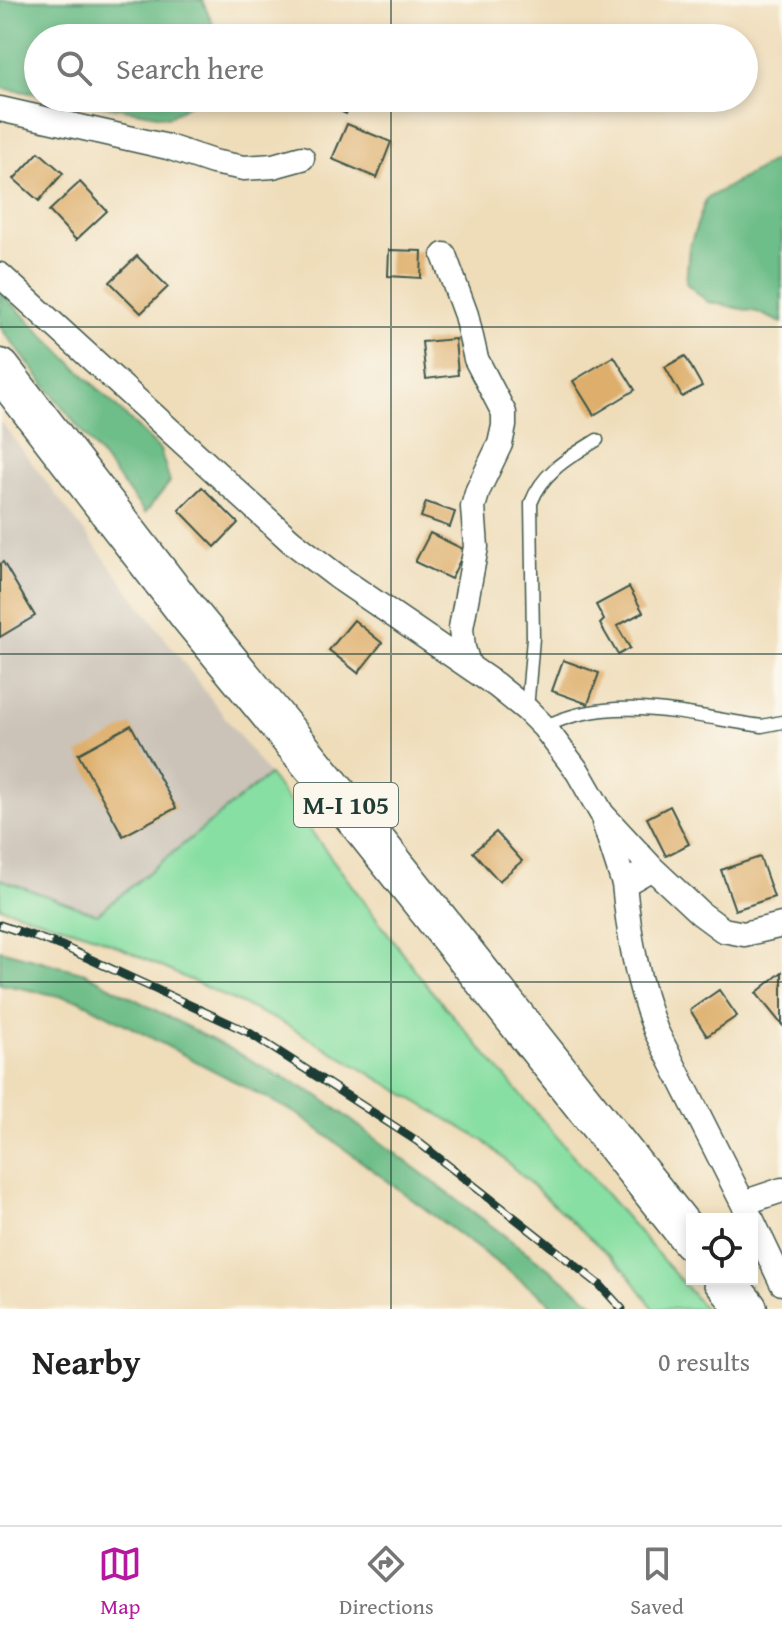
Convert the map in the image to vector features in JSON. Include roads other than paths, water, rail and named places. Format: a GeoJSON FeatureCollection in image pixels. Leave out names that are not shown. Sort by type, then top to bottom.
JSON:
{"type":"FeatureCollection","features":[{"type":"Feature","properties":{"kind":"main road","name":"M-I 105"},"geometry":{"type":"LineString","coordinates":[[0,369],[190,615],[349,809],[686,1232]]}},
{"type":"Feature","properties":{"kind":"main road"},"geometry":{"type":"LineString","coordinates":[[728,1285],[747,1309]]}},
{"type":"Feature","properties":{"kind":"street"},"geometry":{"type":"LineString","coordinates":[[0,109],[168,147],[213,162],[244,168],[273,166],[302,158]]}},
{"type":"Feature","properties":{"kind":"street"},"geometry":{"type":"LineString","coordinates":[[444,255],[466,315],[476,359],[504,413],[500,444],[473,507],[476,547],[461,628],[469,666]]}},
{"type":"Feature","properties":{"kind":"street"},"geometry":{"type":"LineString","coordinates":[[0,275],[291,541],[338,577],[469,666],[535,719],[578,772],[602,814],[624,884],[627,922],[644,1000],[656,1031],[748,1213]]}},
{"type":"Feature","properties":{"kind":"street"},"geometry":{"type":"LineString","coordinates":[[602,814],[652,868],[723,930],[744,934],[782,925]]}},
{"type":"Feature","properties":{"kind":"street"},"geometry":{"type":"LineString","coordinates":[[624,884],[652,868]]}},
{"type":"Feature","properties":{"kind":"street"},"geometry":{"type":"LineString","coordinates":[[750,1213],[782,1190]]}},
{"type":"Feature","properties":{"kind":"street"},"geometry":{"type":"LineString","coordinates":[[758,1233],[782,1283]]}},
{"type":"Feature","properties":{"kind":"lane"},"geometry":{"type":"LineString","coordinates":[[597,440],[549,472],[531,503],[535,719],[603,708],[632,707],[762,726],[782,722]]}},
{"type":"Feature","properties":{"kind":"railway"},"geometry":{"type":"LineString","coordinates":[[0,925],[62,946],[248,1032],[417,1141],[600,1285],[622,1309]]}}]}
